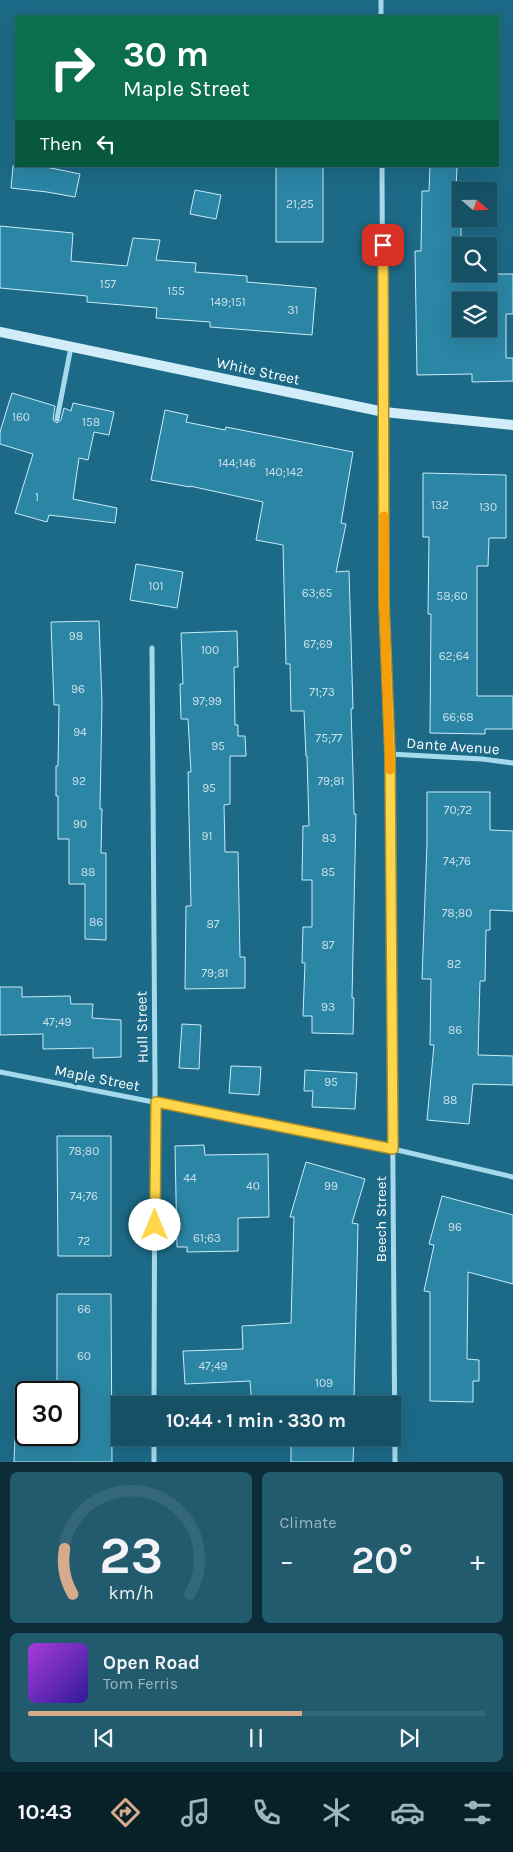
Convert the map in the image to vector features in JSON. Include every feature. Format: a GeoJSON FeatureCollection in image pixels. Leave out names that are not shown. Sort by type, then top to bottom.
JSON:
{"type":"FeatureCollection","features":[{"type":"Feature","properties":{"kind":"street"},"geometry":{"type":"LineString","coordinates":[[381,0],[382,15]]}},
{"type":"Feature","properties":{"kind":"street","name":"Beech Street"},"geometry":{"type":"LineString","coordinates":[[382,167],[384,603],[390,754],[395,1462]]}},
{"type":"Feature","properties":{"kind":"street","name":"White Street"},"geometry":{"type":"LineString","coordinates":[[0,332],[384,412],[513,425]]}},
{"type":"Feature","properties":{"kind":"street"},"geometry":{"type":"LineString","coordinates":[[57,419],[71,347]]}},
{"type":"Feature","properties":{"kind":"street","name":"Hull Street"},"geometry":{"type":"LineString","coordinates":[[152,648],[156,1102],[154,1396]]}},
{"type":"Feature","properties":{"kind":"street","name":"Dante Avenue"},"geometry":{"type":"LineString","coordinates":[[390,754],[482,759],[513,763]]}},
{"type":"Feature","properties":{"kind":"street","name":"Maple Street"},"geometry":{"type":"LineString","coordinates":[[0,1072],[393,1149],[513,1177]]}},
{"type":"Feature","properties":{"kind":"street"},"geometry":{"type":"LineString","coordinates":[[154,1446],[154,1462]]}},
{"type":"Feature","properties":{"kind":"building"},"geometry":{"type":"Polygon","coordinates":[[[13,166],[46,167],[80,174],[75,197],[11,188],[13,166]]]}},
{"type":"Feature","properties":{"kind":"building"},"geometry":{"type":"Polygon","coordinates":[[[276,167],[323,167],[323,242],[276,242],[276,167]]]}},
{"type":"Feature","properties":{"kind":"building"},"geometry":{"type":"Polygon","coordinates":[[[430,167],[457,167],[456,182],[452,182],[452,228],[461,228],[461,237],[452,237],[452,282],[497,282],[497,274],[513,274],[513,314],[506,314],[506,358],[513,358],[513,381],[472,382],[472,374],[417,375],[415,251],[421,251],[422,191],[429,191],[430,167]]]}},
{"type":"Feature","properties":{"kind":"building"},"geometry":{"type":"Polygon","coordinates":[[[195,190],[221,195],[216,219],[190,214],[195,190]]]}},
{"type":"Feature","properties":{"kind":"building"},"geometry":{"type":"Polygon","coordinates":[[[0,226],[73,233],[71,261],[127,266],[133,238],[160,240],[156,260],[196,263],[195,272],[247,276],[247,282],[316,288],[312,335],[210,327],[210,322],[156,318],[157,308],[87,302],[87,296],[0,288],[0,226]]]}},
{"type":"Feature","properties":{"kind":"building"},"geometry":{"type":"Polygon","coordinates":[[[12,393],[55,406],[53,420],[57,423],[61,420],[64,408],[71,411],[73,403],[114,412],[109,435],[94,432],[88,460],[79,458],[73,499],[117,508],[115,523],[49,515],[47,522],[15,513],[33,454],[0,444],[0,432],[12,393]]]}},
{"type":"Feature","properties":{"kind":"building"},"geometry":{"type":"Polygon","coordinates":[[[165,410],[188,415],[186,422],[225,430],[226,427],[353,452],[341,523],[346,524],[336,572],[349,571],[354,814],[356,814],[353,1034],[312,1033],[312,1016],[303,1016],[305,963],[302,963],[303,927],[312,927],[312,880],[302,880],[303,826],[309,826],[307,756],[304,711],[291,711],[290,664],[286,664],[283,545],[256,540],[263,502],[190,486],[151,480],[165,410]]]}},
{"type":"Feature","properties":{"kind":"building"},"geometry":{"type":"Polygon","coordinates":[[[423,473],[506,475],[506,538],[489,538],[488,566],[477,566],[477,696],[513,696],[513,729],[485,729],[485,734],[430,733],[431,614],[428,614],[429,537],[423,537],[423,473]]]}},
{"type":"Feature","properties":{"kind":"building"},"geometry":{"type":"Polygon","coordinates":[[[136,564],[183,572],[177,608],[130,600],[136,564]]]}},
{"type":"Feature","properties":{"kind":"building"},"geometry":{"type":"Polygon","coordinates":[[[99,621],[102,703],[100,809],[102,809],[101,853],[106,853],[106,940],[85,939],[85,884],[69,884],[69,839],[58,839],[56,766],[58,766],[59,705],[54,705],[51,622],[99,621]]]}},
{"type":"Feature","properties":{"kind":"building"},"geometry":{"type":"Polygon","coordinates":[[[237,631],[238,667],[234,667],[235,725],[238,725],[238,736],[245,736],[246,756],[230,756],[230,804],[224,805],[225,852],[238,852],[240,957],[245,957],[245,988],[185,989],[186,906],[191,906],[188,772],[191,772],[188,719],[181,719],[180,684],[183,684],[181,633],[237,631]]]}},
{"type":"Feature","properties":{"kind":"building"},"geometry":{"type":"Polygon","coordinates":[[[427,792],[490,792],[490,830],[513,831],[513,911],[490,910],[490,930],[486,930],[485,981],[480,981],[478,1055],[513,1056],[513,1085],[473,1084],[469,1124],[427,1120],[434,1045],[430,1045],[431,979],[422,979],[427,792]]]}},
{"type":"Feature","properties":{"kind":"building"},"geometry":{"type":"Polygon","coordinates":[[[0,987],[22,987],[22,997],[70,996],[71,1004],[93,1004],[92,1018],[121,1020],[121,1057],[93,1058],[93,1048],[43,1049],[43,1034],[0,1035],[0,987]]]}},
{"type":"Feature","properties":{"kind":"building"},"geometry":{"type":"Polygon","coordinates":[[[182,1024],[201,1025],[199,1069],[179,1068],[182,1024]]]}},
{"type":"Feature","properties":{"kind":"building"},"geometry":{"type":"Polygon","coordinates":[[[231,1066],[261,1067],[259,1095],[229,1093],[231,1066]]]}},
{"type":"Feature","properties":{"kind":"building"},"geometry":{"type":"Polygon","coordinates":[[[305,1070],[357,1073],[355,1109],[312,1107],[313,1091],[304,1091],[305,1070]]]}},
{"type":"Feature","properties":{"kind":"building"},"geometry":{"type":"Polygon","coordinates":[[[57,1136],[111,1136],[111,1256],[58,1256],[57,1136]]]}},
{"type":"Feature","properties":{"kind":"building"},"geometry":{"type":"Polygon","coordinates":[[[204,1145],[205,1155],[268,1154],[269,1217],[238,1218],[238,1251],[187,1252],[187,1247],[177,1247],[175,1146],[204,1145]]]}},
{"type":"Feature","properties":{"kind":"building"},"geometry":{"type":"Polygon","coordinates":[[[306,1162],[365,1179],[352,1223],[358,1224],[354,1396],[251,1396],[250,1381],[185,1384],[183,1351],[243,1349],[242,1326],[291,1323],[294,1217],[290,1217],[306,1162]]]}},
{"type":"Feature","properties":{"kind":"building"},"geometry":{"type":"Polygon","coordinates":[[[442,1196],[513,1215],[513,1284],[468,1272],[467,1359],[479,1360],[479,1381],[473,1381],[473,1402],[430,1401],[430,1292],[424,1291],[434,1245],[429,1244],[442,1196]]]}},
{"type":"Feature","properties":{"kind":"building"},"geometry":{"type":"Polygon","coordinates":[[[57,1294],[111,1294],[112,1462],[14,1462],[15,1435],[15,1446],[80,1446],[80,1381],[57,1381],[57,1294]]]}},
{"type":"Feature","properties":{"kind":"building"},"geometry":{"type":"Polygon","coordinates":[[[291,1446],[354,1446],[353,1462],[291,1462],[291,1446]]]}},
{"type":"Feature","properties":{"kind":"slow traffic"},"geometry":{"type":"LineString","coordinates":[[384,516],[384,603],[390,770]]}},
{"type":"Feature","properties":{"kind":"route"},"geometry":{"type":"LineString","coordinates":[[155,1225],[156,1102],[393,1149],[390,754],[384,603],[383,245]]}}]}
